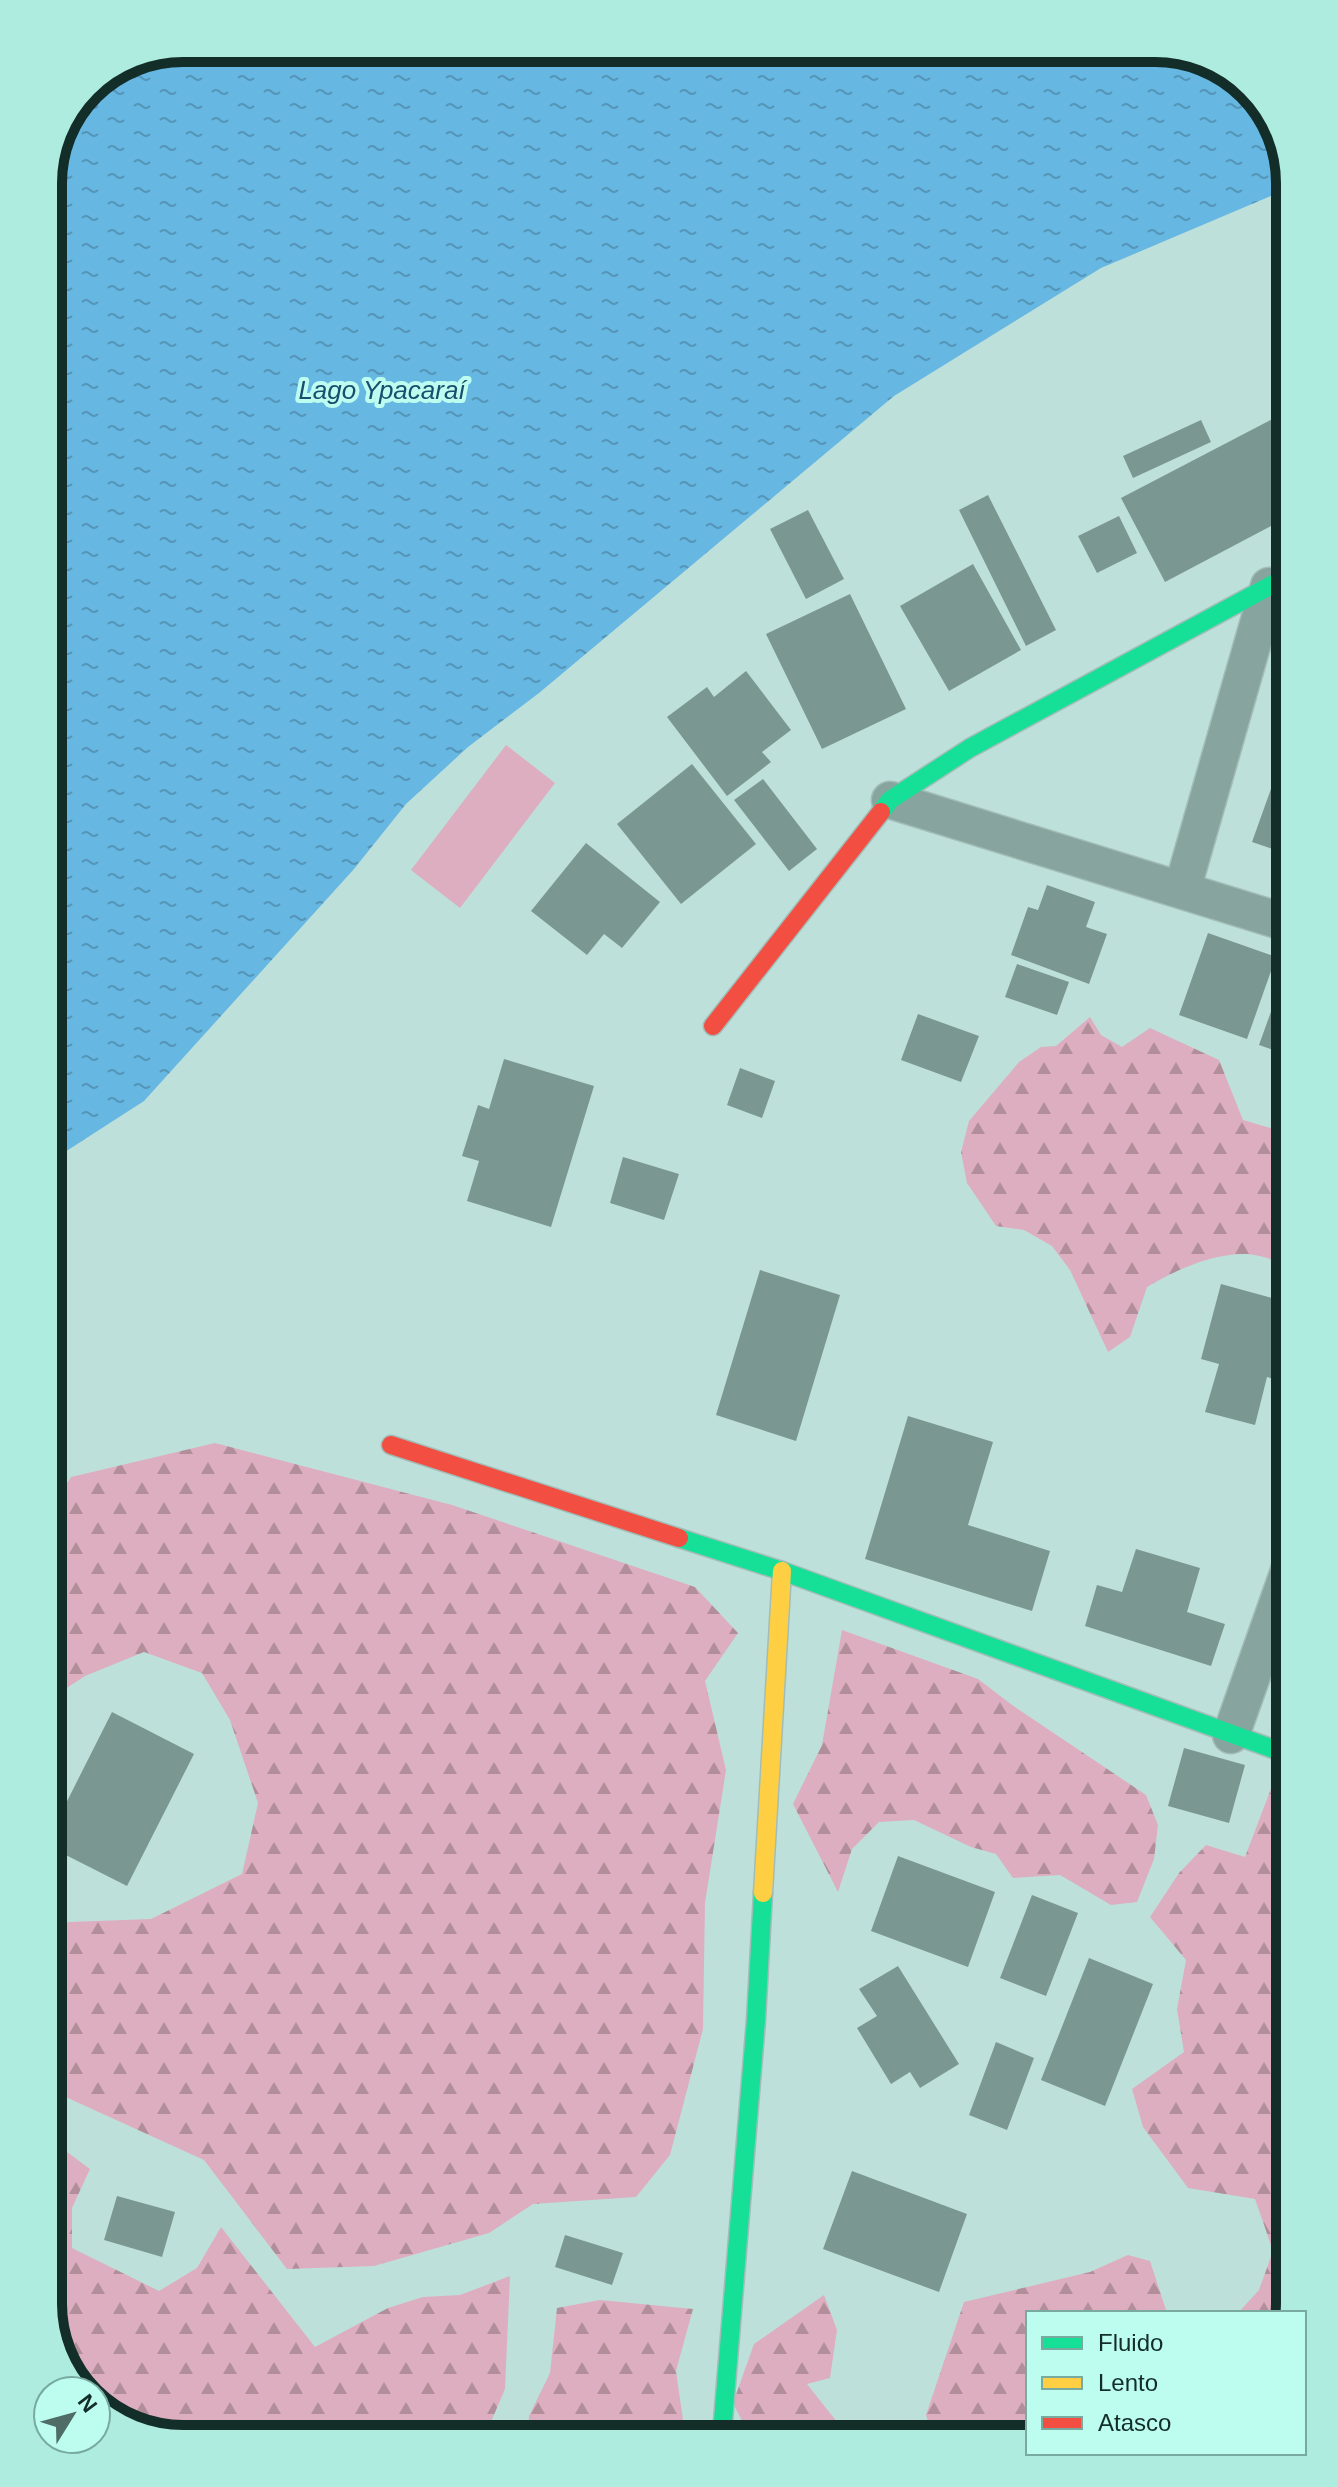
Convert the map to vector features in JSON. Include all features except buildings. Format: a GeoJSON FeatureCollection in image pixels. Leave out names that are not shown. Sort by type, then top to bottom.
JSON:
{"type":"FeatureCollection","features":[{"type":"Feature","properties":{"kind":"street"},"geometry":{"type":"LineString","coordinates":[[713,1026],[890,800],[970,748],[1276,583]]}},
{"type":"Feature","properties":{"kind":"street"},"geometry":{"type":"LineString","coordinates":[[1182,890],[1276,594]]}},
{"type":"Feature","properties":{"kind":"street"},"geometry":{"type":"LineString","coordinates":[[890,800],[1276,920]]}},
{"type":"Feature","properties":{"kind":"street"},"geometry":{"type":"LineString","coordinates":[[391,1445],[782,1571],[1276,1750]]}},
{"type":"Feature","properties":{"kind":"street"},"geometry":{"type":"LineString","coordinates":[[723,2425],[756,2020],[782,1571]]}},
{"type":"Feature","properties":{"kind":"street"},"geometry":{"type":"LineString","coordinates":[[1231,1735],[1276,1608]]}},
{"type":"Feature","properties":{"kind":"green space"},"geometry":{"type":"Polygon","coordinates":[[[506,745],[555,783],[460,908],[411,870],[506,745]]]}},
{"type":"Feature","properties":{"kind":"green space"},"geometry":{"type":"Polygon","coordinates":[[[1090,1017],[1101,1035],[1122,1047],[1150,1028],[1219,1060],[1243,1120],[1276,1130],[1276,1261],[1247,1254],[1221,1256],[1195,1264],[1147,1287],[1130,1337],[1108,1352],[1070,1270],[1052,1246],[1024,1230],[996,1226],[967,1183],[961,1152],[969,1121],[1019,1062],[1041,1047],[1056,1046],[1090,1017]]]}},
{"type":"Feature","properties":{"kind":"green space"},"geometry":{"type":"Polygon","coordinates":[[[215,1443],[452,1505],[695,1587],[738,1633],[705,1681],[726,1770],[705,1903],[703,2029],[670,2155],[636,2197],[533,2204],[489,2233],[374,2266],[287,2269],[204,2160],[62,2095],[62,1924],[151,1919],[242,1874],[258,1803],[230,1720],[202,1673],[144,1652],[85,1676],[62,1691],[62,1491],[71,1477],[215,1443]]]}},
{"type":"Feature","properties":{"kind":"green space"},"geometry":{"type":"Polygon","coordinates":[[[842,1630],[978,1679],[1146,1795],[1158,1825],[1154,1859],[1137,1902],[1111,1905],[1060,1875],[1013,1878],[996,1854],[971,1847],[914,1820],[879,1822],[852,1849],[838,1892],[793,1804],[822,1745],[842,1630]]]}},
{"type":"Feature","properties":{"kind":"green space"},"geometry":{"type":"Polygon","coordinates":[[[1272,1786],[1276,1786],[1275,2311],[1240,2311],[1259,2290],[1273,2251],[1255,2199],[1188,2188],[1143,2127],[1132,2089],[1184,2052],[1177,2009],[1186,1960],[1150,1917],[1179,1873],[1206,1845],[1245,1857],[1272,1786]]]}},
{"type":"Feature","properties":{"kind":"green space"},"geometry":{"type":"Polygon","coordinates":[[[67,2152],[90,2169],[72,2208],[72,2248],[159,2291],[197,2268],[221,2227],[315,2347],[388,2308],[423,2297],[460,2295],[510,2276],[505,2389],[490,2425],[160,2423],[144,2419],[112,2402],[112,2375],[85,2375],[71,2350],[64,2327],[62,2166],[67,2152]]]}},
{"type":"Feature","properties":{"kind":"green space"},"geometry":{"type":"Polygon","coordinates":[[[1128,2255],[1150,2261],[1166,2311],[1026,2311],[1026,2425],[929,2425],[926,2415],[964,2302],[1090,2272],[1128,2255]]]}},
{"type":"Feature","properties":{"kind":"green space"},"geometry":{"type":"Polygon","coordinates":[[[824,2295],[837,2330],[830,2378],[807,2384],[839,2425],[744,2425],[733,2403],[754,2344],[824,2295]]]}},
{"type":"Feature","properties":{"kind":"green space"},"geometry":{"type":"Polygon","coordinates":[[[600,2300],[693,2309],[676,2371],[684,2425],[529,2425],[529,2416],[550,2373],[557,2308],[600,2300]]]}},
{"type":"Feature","properties":{"kind":"water","name":"Lago Ypacaraí"},"geometry":{"type":"Polygon","coordinates":[[[183,62],[1163,62],[1186,66],[1215,78],[1251,109],[1267,137],[1274,160],[1276,194],[1101,268],[894,396],[539,693],[468,747],[406,804],[354,869],[144,1101],[62,1152],[62,175],[66,152],[75,130],[87,109],[103,92],[144,68],[183,62]]]}},
{"type":"Feature","properties":{"kind":"traffic: fast"},"geometry":{"type":"LineString","coordinates":[[881,812],[890,800],[970,748],[1276,583]]}},
{"type":"Feature","properties":{"kind":"traffic: fast"},"geometry":{"type":"LineString","coordinates":[[679,1538],[782,1571],[1276,1750]]}},
{"type":"Feature","properties":{"kind":"traffic: fast"},"geometry":{"type":"LineString","coordinates":[[723,2425],[756,2020],[763,1893]]}},
{"type":"Feature","properties":{"kind":"traffic: slow"},"geometry":{"type":"LineString","coordinates":[[763,1893],[782,1571]]}},
{"type":"Feature","properties":{"kind":"traffic: jam"},"geometry":{"type":"LineString","coordinates":[[713,1026],[881,812]]}},
{"type":"Feature","properties":{"kind":"traffic: jam"},"geometry":{"type":"LineString","coordinates":[[391,1445],[679,1538]]}}]}
